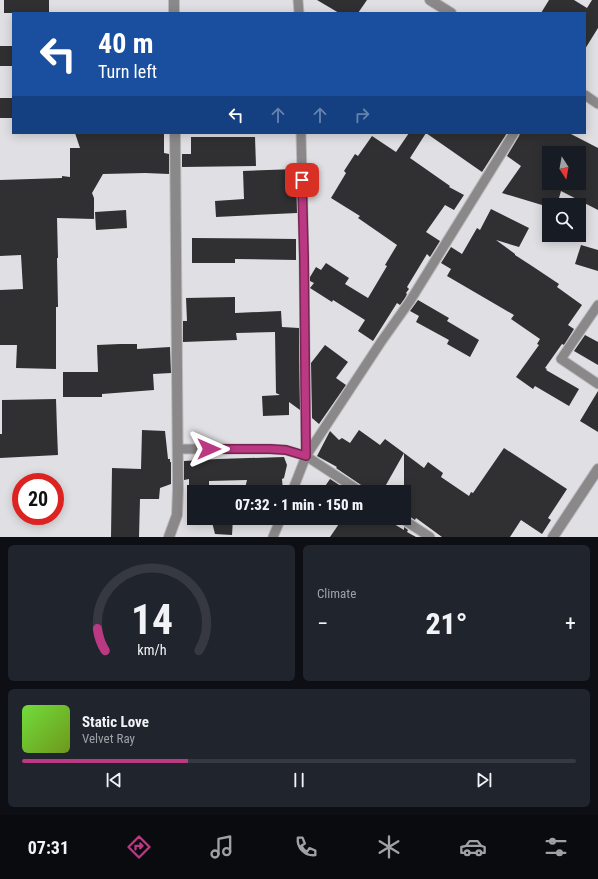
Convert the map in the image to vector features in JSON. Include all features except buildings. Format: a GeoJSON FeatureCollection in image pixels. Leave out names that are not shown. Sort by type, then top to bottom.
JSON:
{"type":"FeatureCollection","features":[{"type":"Feature","properties":{"kind":"street"},"geometry":{"type":"LineString","coordinates":[[174,0],[174,12]]}},
{"type":"Feature","properties":{"kind":"street"},"geometry":{"type":"LineString","coordinates":[[430,0],[448,12]]}},
{"type":"Feature","properties":{"kind":"street"},"geometry":{"type":"LineString","coordinates":[[169,537],[177,515],[178,488],[175,134]]}},
{"type":"Feature","properties":{"kind":"street"},"geometry":{"type":"LineString","coordinates":[[553,537],[598,469]]}},
{"type":"Feature","properties":{"kind":"lane"},"geometry":{"type":"LineString","coordinates":[[298,0],[298,12]]}},
{"type":"Feature","properties":{"kind":"lane"},"geometry":{"type":"LineString","coordinates":[[586,96],[598,104]]}},
{"type":"Feature","properties":{"kind":"lane"},"geometry":{"type":"LineString","coordinates":[[301,134],[306,456]]}},
{"type":"Feature","properties":{"kind":"lane"},"geometry":{"type":"LineString","coordinates":[[295,485],[306,456],[381,342],[410,301],[513,134]]}},
{"type":"Feature","properties":{"kind":"lane"},"geometry":{"type":"LineString","coordinates":[[598,305],[561,359],[598,384]]}},
{"type":"Feature","properties":{"kind":"lane"},"geometry":{"type":"LineString","coordinates":[[178,449],[286,450],[306,456],[350,485]]}},
{"type":"Feature","properties":{"kind":"lane"},"geometry":{"type":"LineString","coordinates":[[273,537],[278,525]]}},
{"type":"Feature","properties":{"kind":"lane"},"geometry":{"type":"LineString","coordinates":[[411,525],[430,537]]}},
{"type":"Feature","properties":{"kind":"route"},"geometry":{"type":"LineString","coordinates":[[209,449],[286,450],[306,456],[302,180]]}}]}
